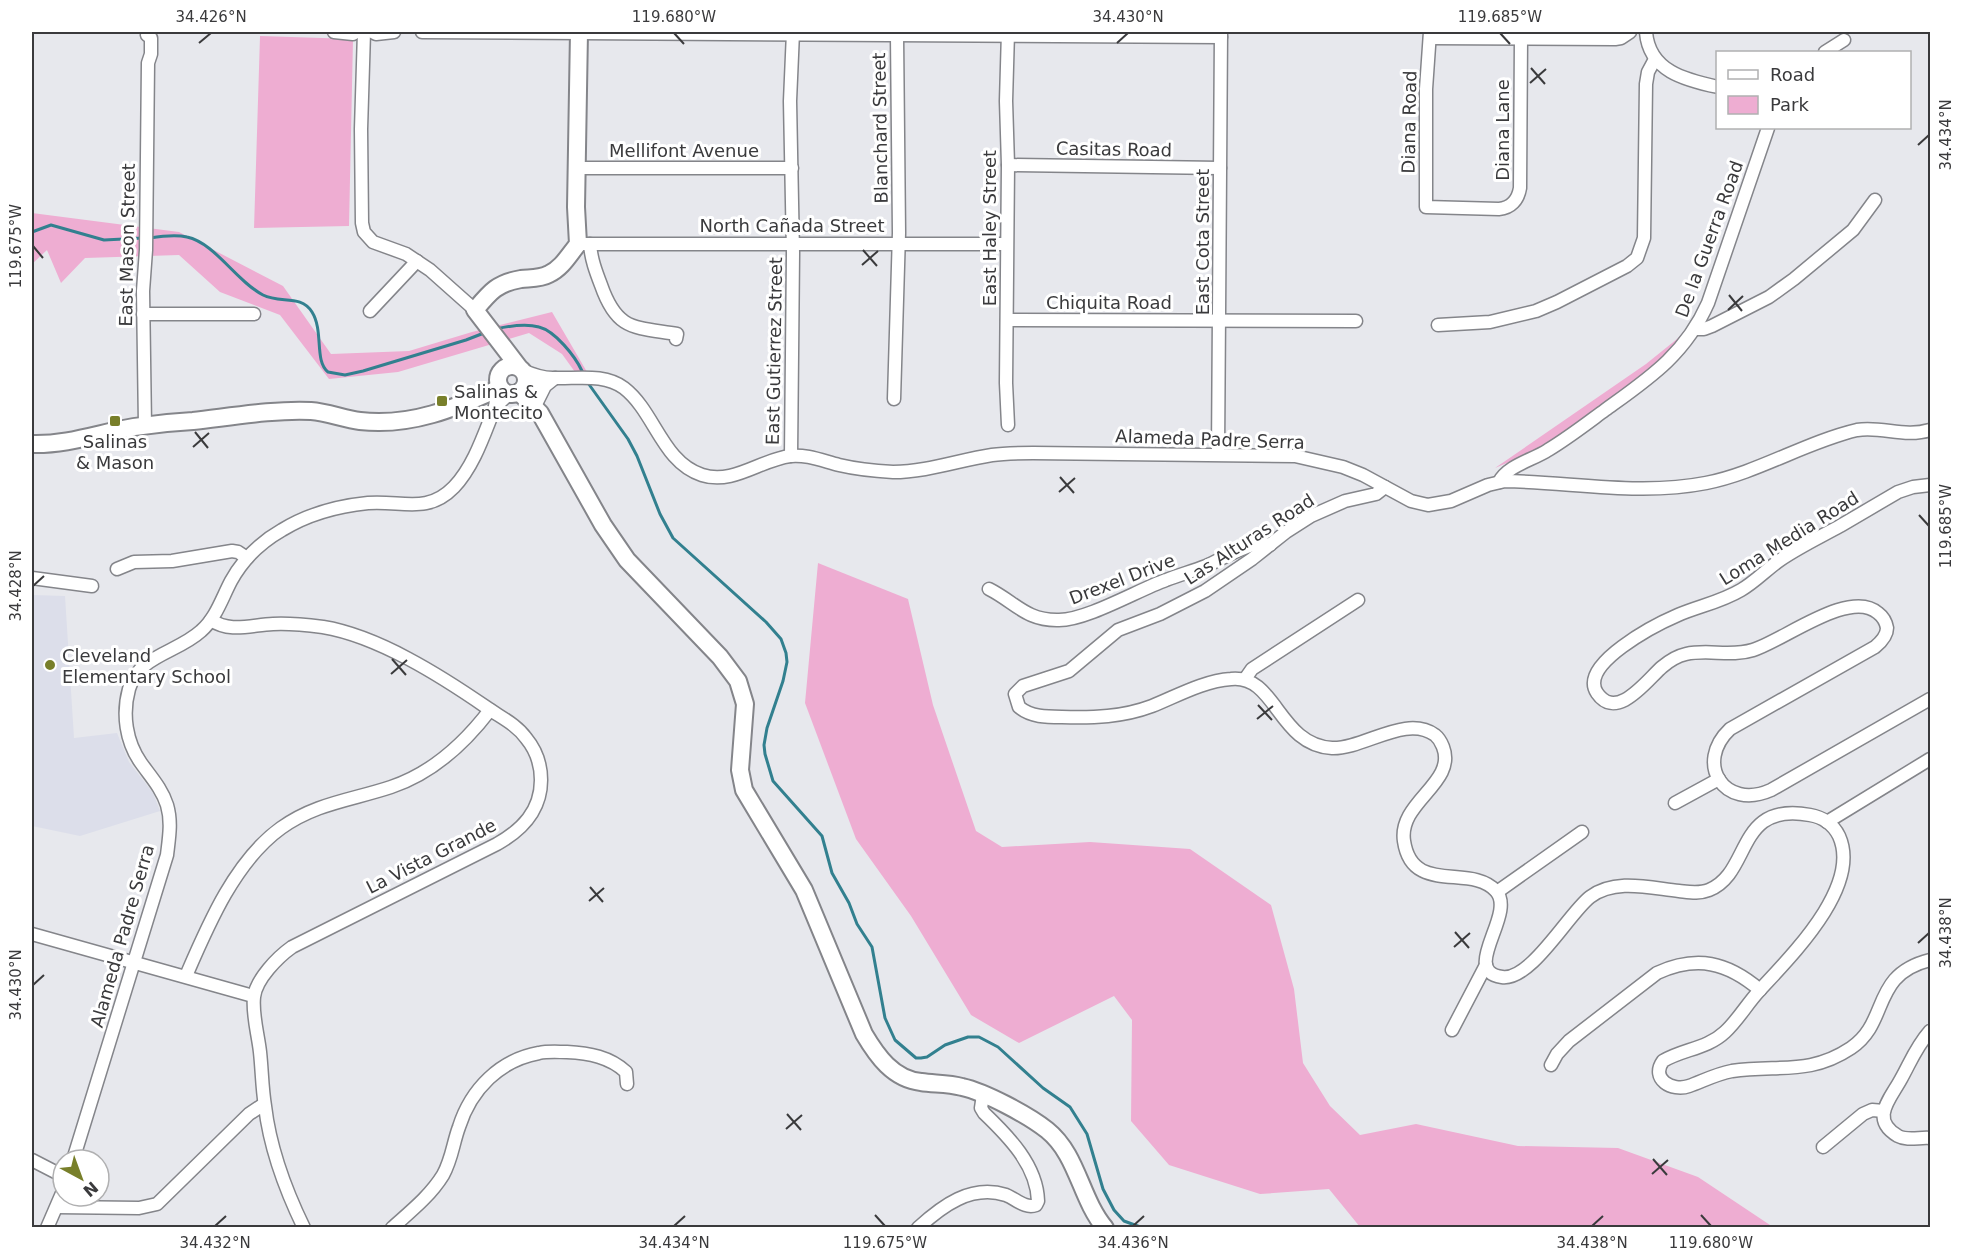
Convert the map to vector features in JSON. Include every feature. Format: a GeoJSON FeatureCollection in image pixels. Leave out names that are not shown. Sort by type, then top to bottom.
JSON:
{"type":"FeatureCollection","features":[{"type":"Feature","properties":{"kind":"main road"},"geometry":{"type":"LineString","coordinates":[[579,32],[576,168],[584,244],[557,269],[540,278],[509,282],[494,288],[475,310],[499,344],[512,382],[539,408],[619,550],[720,657],[738,681],[745,704],[740,770],[744,790],[804,890],[864,1034],[873,1049],[889,1068],[908,1079],[963,1087],[1007,1106],[1037,1123],[1055,1137],[1070,1158],[1095,1213],[1105,1227]]}},
{"type":"Feature","properties":{"kind":"main road"},"geometry":{"type":"LineString","coordinates":[[32,444],[58,444],[145,426],[282,412],[312,411],[360,421],[398,422],[437,414],[465,402],[472,394],[512,382]]}},
{"type":"Feature","properties":{"kind":"main road"},"geometry":{"type":"LineString","coordinates":[[465,402],[491,405],[512,382]]}},
{"type":"Feature","properties":{"kind":"street"},"geometry":{"type":"LineString","coordinates":[[334,32],[353,34],[356,32]]}},
{"type":"Feature","properties":{"kind":"street"},"geometry":{"type":"LineString","coordinates":[[364,32],[361,153],[363,228],[373,242],[401,251],[417,261],[475,310]]}},
{"type":"Feature","properties":{"kind":"street"},"geometry":{"type":"LineString","coordinates":[[372,32],[376,34],[394,32]]}},
{"type":"Feature","properties":{"kind":"street"},"geometry":{"type":"LineString","coordinates":[[422,32],[867,33],[897,36],[1008,33],[1221,34]]}},
{"type":"Feature","properties":{"kind":"street"},"geometry":{"type":"LineString","coordinates":[[1430,35],[1615,39],[1622,38],[1630,32]]}},
{"type":"Feature","properties":{"kind":"street"},"geometry":{"type":"LineString","coordinates":[[1646,32],[1648,46],[1656,59],[1679,76],[1716,86]]}},
{"type":"Feature","properties":{"kind":"street","name":"East Mason Street"},"geometry":{"type":"LineString","coordinates":[[145,426],[143,314],[148,63],[144,38],[148,33]]}},
{"type":"Feature","properties":{"kind":"street","name":"East Gutierrez Street"},"geometry":{"type":"LineString","coordinates":[[791,456],[793,243],[790,100],[793,33]]}},
{"type":"Feature","properties":{"kind":"street","name":"East Haley Street"},"geometry":{"type":"LineString","coordinates":[[1008,33],[1006,102],[1008,426]]}},
{"type":"Feature","properties":{"kind":"street","name":"East Cota Street"},"geometry":{"type":"LineString","coordinates":[[1218,453],[1221,34]]}},
{"type":"Feature","properties":{"kind":"street","name":"Diana Road"},"geometry":{"type":"LineString","coordinates":[[1426,207],[1426,89],[1430,35]]}},
{"type":"Feature","properties":{"kind":"street","name":"Blanchard Street"},"geometry":{"type":"LineString","coordinates":[[894,399],[899,243],[897,36]]}},
{"type":"Feature","properties":{"kind":"street","name":"Diana Lane"},"geometry":{"type":"LineString","coordinates":[[1426,207],[1498,209],[1509,206],[1517,199],[1520,188],[1521,38]]}},
{"type":"Feature","properties":{"kind":"street"},"geometry":{"type":"LineString","coordinates":[[1827,51],[1844,40]]}},
{"type":"Feature","properties":{"kind":"street"},"geometry":{"type":"LineString","coordinates":[[1438,325],[1490,322],[1536,311],[1622,269],[1637,258],[1644,238],[1646,84],[1648,72],[1656,59]]}},
{"type":"Feature","properties":{"kind":"street","name":"De la Guerra Road"},"geometry":{"type":"LineString","coordinates":[[1499,482],[1507,471],[1550,449],[1650,378],[1680,350],[1695,329],[1712,293],[1768,129]]}},
{"type":"Feature","properties":{"kind":"street","name":"Casitas Road"},"geometry":{"type":"LineString","coordinates":[[1008,165],[1220,168]]}},
{"type":"Feature","properties":{"kind":"street","name":"Mellifont Avenue"},"geometry":{"type":"LineString","coordinates":[[576,168],[792,168]]}},
{"type":"Feature","properties":{"kind":"street"},"geometry":{"type":"LineString","coordinates":[[1695,329],[1704,329],[1749,307],[1794,279],[1853,230],[1875,200]]}},
{"type":"Feature","properties":{"kind":"street"},"geometry":{"type":"LineString","coordinates":[[584,244],[591,257],[607,304],[618,319],[634,327],[677,334],[676,339]]}},
{"type":"Feature","properties":{"kind":"street","name":"North Cañada Street"},"geometry":{"type":"LineString","coordinates":[[584,244],[1006,244]]}},
{"type":"Feature","properties":{"kind":"street"},"geometry":{"type":"LineString","coordinates":[[370,311],[417,261]]}},
{"type":"Feature","properties":{"kind":"street"},"geometry":{"type":"LineString","coordinates":[[143,314],[254,314]]}},
{"type":"Feature","properties":{"kind":"street","name":"Chiquita Road"},"geometry":{"type":"LineString","coordinates":[[1007,320],[1356,321]]}},
{"type":"Feature","properties":{"kind":"street"},"geometry":{"type":"LineString","coordinates":[[539,408],[545,386],[553,378]]}},
{"type":"Feature","properties":{"kind":"street","name":"Alameda Padre Serra"},"geometry":{"type":"LineString","coordinates":[[512,382],[553,378],[600,379],[620,386],[644,408],[675,457],[688,468],[703,475],[727,476],[791,456],[802,456],[853,468],[893,472],[922,469],[1000,454],[1218,453],[1295,456],[1334,464],[1363,475],[1411,501],[1428,505],[1451,501],[1499,482],[1593,487],[1684,487],[1728,477],[1857,430],[1869,428],[1912,434],[1930,430]]}},
{"type":"Feature","properties":{"kind":"street","name":"Alameda Padre Serra"},"geometry":{"type":"LineString","coordinates":[[77,1148],[167,855],[170,816],[164,797],[158,785],[138,759],[129,740],[126,721],[128,692],[134,677],[144,665],[190,640],[211,620],[232,579],[247,558],[283,529],[325,511],[367,503],[422,505],[437,501],[461,479],[474,455],[491,405]]}},
{"type":"Feature","properties":{"kind":"street","name":"Loma Media Road"},"geometry":{"type":"LineString","coordinates":[[1719,779],[1714,758],[1723,736],[1730,729],[1875,647],[1884,638],[1887,628],[1879,614],[1865,607],[1844,608],[1754,650],[1680,656],[1667,663],[1633,695],[1619,702],[1607,701],[1598,693],[1593,682],[1597,670],[1608,658],[1650,629],[1680,614],[1730,597],[1795,551],[1898,492],[1930,485]]}},
{"type":"Feature","properties":{"kind":"street","name":"Las Alturas Road"},"geometry":{"type":"LineString","coordinates":[[1245,679],[1225,679],[1145,708],[1102,717],[1035,715],[1018,707],[1015,698],[1018,690],[1023,686],[1070,670],[1118,630],[1160,614],[1205,591],[1242,567],[1286,532],[1319,512],[1345,501],[1376,494],[1385,487]]}},
{"type":"Feature","properties":{"kind":"street","name":"Drexel Drive"},"geometry":{"type":"LineString","coordinates":[[989,589],[1018,610],[1029,615],[1048,619],[1068,619],[1086,614],[1238,551],[1265,543],[1270,545]]}},
{"type":"Feature","properties":{"kind":"street"},"geometry":{"type":"LineString","coordinates":[[117,569],[134,562],[172,561],[232,551],[247,558]]}},
{"type":"Feature","properties":{"kind":"street"},"geometry":{"type":"LineString","coordinates":[[32,578],[92,586]]}},
{"type":"Feature","properties":{"kind":"street"},"geometry":{"type":"LineString","coordinates":[[1358,600],[1252,669],[1245,679],[1262,689],[1288,725],[1300,737],[1312,744],[1331,748],[1346,747],[1414,728],[1423,729],[1436,736],[1444,749],[1445,765],[1436,781],[1413,808],[1405,822],[1403,832],[1406,851],[1411,861],[1425,872],[1489,885],[1497,892],[1502,907],[1486,950],[1486,965],[1452,1029]]}},
{"type":"Feature","properties":{"kind":"street","name":"La Vista Grande"},"geometry":{"type":"LineString","coordinates":[[211,620],[230,628],[284,623],[323,627],[358,636],[428,669],[521,731],[538,759],[541,779],[534,809],[516,832],[497,844],[292,947],[274,962],[254,996]]}},
{"type":"Feature","properties":{"kind":"street"},"geometry":{"type":"LineString","coordinates":[[1675,803],[1719,779],[1735,794],[1746,796],[1762,794],[1930,699]]}},
{"type":"Feature","properties":{"kind":"street"},"geometry":{"type":"LineString","coordinates":[[186,976],[236,876],[267,839],[311,810],[393,786],[422,772],[455,750],[490,710]]}},
{"type":"Feature","properties":{"kind":"street"},"geometry":{"type":"LineString","coordinates":[[1827,822],[1930,759]]}},
{"type":"Feature","properties":{"kind":"street"},"geometry":{"type":"LineString","coordinates":[[1486,965],[1492,973],[1502,977],[1508,977],[1522,970],[1557,936],[1584,902],[1601,890],[1621,885],[1694,893],[1710,890],[1725,879],[1748,839],[1763,823],[1790,812],[1818,816],[1836,831],[1843,852],[1842,872],[1837,887],[1801,944],[1732,1024],[1716,1039],[1663,1061],[1659,1069],[1664,1083],[1672,1088],[1684,1088],[1733,1071],[1805,1067],[1832,1059],[1851,1048],[1866,1035],[1892,982],[1913,966],[1930,960]]}},
{"type":"Feature","properties":{"kind":"street"},"geometry":{"type":"LineString","coordinates":[[1497,892],[1582,832]]}},
{"type":"Feature","properties":{"kind":"street"},"geometry":{"type":"LineString","coordinates":[[32,934],[254,996],[264,1104],[271,1142],[279,1169],[304,1227]]}},
{"type":"Feature","properties":{"kind":"street"},"geometry":{"type":"LineString","coordinates":[[1551,1065],[1569,1041],[1657,973],[1671,967],[1689,963],[1715,964],[1740,976],[1760,990]]}},
{"type":"Feature","properties":{"kind":"street"},"geometry":{"type":"LineString","coordinates":[[1930,1031],[1909,1060],[1884,1111],[1887,1126],[1898,1136],[1930,1138]]}},
{"type":"Feature","properties":{"kind":"street"},"geometry":{"type":"LineString","coordinates":[[392,1227],[424,1200],[435,1187],[450,1160],[469,1102],[486,1080],[500,1069],[525,1056],[542,1052],[581,1053],[596,1056],[620,1066],[626,1072],[627,1084]]}},
{"type":"Feature","properties":{"kind":"street"},"geometry":{"type":"LineString","coordinates":[[918,1227],[947,1203],[970,1194],[983,1192],[1005,1195],[1028,1206],[1036,1205],[1038,1201],[1034,1181],[1018,1149],[981,1108],[983,1095]]}},
{"type":"Feature","properties":{"kind":"street"},"geometry":{"type":"LineString","coordinates":[[111,1208],[139,1208],[162,1201],[249,1114],[264,1104]]}},
{"type":"Feature","properties":{"kind":"street"},"geometry":{"type":"LineString","coordinates":[[1823,1147],[1863,1114],[1872,1110],[1884,1111]]}},
{"type":"Feature","properties":{"kind":"street"},"geometry":{"type":"LineString","coordinates":[[32,1160],[51,1170]]}},
{"type":"Feature","properties":{"kind":"street"},"geometry":{"type":"LineString","coordinates":[[47,1227],[56,1208]]}},
{"type":"Feature","properties":{"kind":"shaded area","name":"Cleveland Elementary School"},"geometry":{"type":"Polygon","coordinates":[[[32,595],[65,596],[74,738],[117,733],[129,762],[153,793],[160,811],[80,836],[32,826],[32,595]]]}},
{"type":"Feature","properties":{"kind":"green space"},"geometry":{"type":"Polygon","coordinates":[[[260,36],[353,39],[349,226],[254,228],[260,36]]]}},
{"type":"Feature","properties":{"kind":"green space"},"geometry":{"type":"Polygon","coordinates":[[[32,213],[179,232],[283,286],[331,354],[409,351],[552,312],[587,372],[575,372],[562,354],[529,333],[398,372],[329,379],[280,315],[220,292],[179,255],[85,258],[61,283],[47,250],[32,264],[32,213]]]}},
{"type":"Feature","properties":{"kind":"green space"},"geometry":{"type":"Polygon","coordinates":[[[1692,323],[1677,345],[1654,368],[1550,443],[1495,468],[1646,364],[1677,339],[1692,323]]]}},
{"type":"Feature","properties":{"kind":"green space"},"geometry":{"type":"Polygon","coordinates":[[[818,563],[908,599],[933,705],[976,831],[1002,847],[1090,842],[1190,849],[1271,905],[1294,989],[1303,1063],[1330,1106],[1360,1135],[1416,1124],[1518,1146],[1618,1148],[1698,1177],[1773,1227],[1360,1227],[1329,1189],[1260,1194],[1169,1165],[1131,1121],[1132,1020],[1114,996],[1019,1043],[971,1015],[911,916],[856,839],[805,703],[818,563]]]}},
{"type":"Feature","properties":{"kind":"waterway"},"geometry":{"type":"LineString","coordinates":[[32,232],[51,225],[104,240],[143,238]]}},
{"type":"Feature","properties":{"kind":"waterway"},"geometry":{"type":"LineString","coordinates":[[150,238],[178,236],[197,241],[216,254],[253,289],[263,295],[296,301],[307,306],[316,320],[321,361],[328,372],[345,375],[363,371],[484,333]]}},
{"type":"Feature","properties":{"kind":"waterway"},"geometry":{"type":"LineString","coordinates":[[496,329],[523,325],[545,329],[564,345],[582,371]]}},
{"type":"Feature","properties":{"kind":"waterway"},"geometry":{"type":"LineString","coordinates":[[588,383],[628,439],[660,514],[673,538],[766,622],[781,639],[787,662],[767,728],[765,754],[773,781],[822,836],[832,873],[849,903],[857,924],[872,947],[885,1018],[895,1040],[916,1058],[927,1057],[945,1045],[968,1037],[979,1037],[998,1047],[1043,1088],[1070,1107],[1087,1134],[1103,1189],[1114,1210],[1124,1221],[1143,1228]]}},
{"type":"Feature","properties":{"kind":"place","name":"Salinas & Montecito"},"geometry":{"type":"Point","coordinates":[442,401]}},
{"type":"Feature","properties":{"kind":"place","name":"Salinas & Mason"},"geometry":{"type":"Point","coordinates":[115,421]}},
{"type":"Feature","properties":{"kind":"place","name":"Cleveland Elementary School"},"geometry":{"type":"Point","coordinates":[50,665]}}]}
